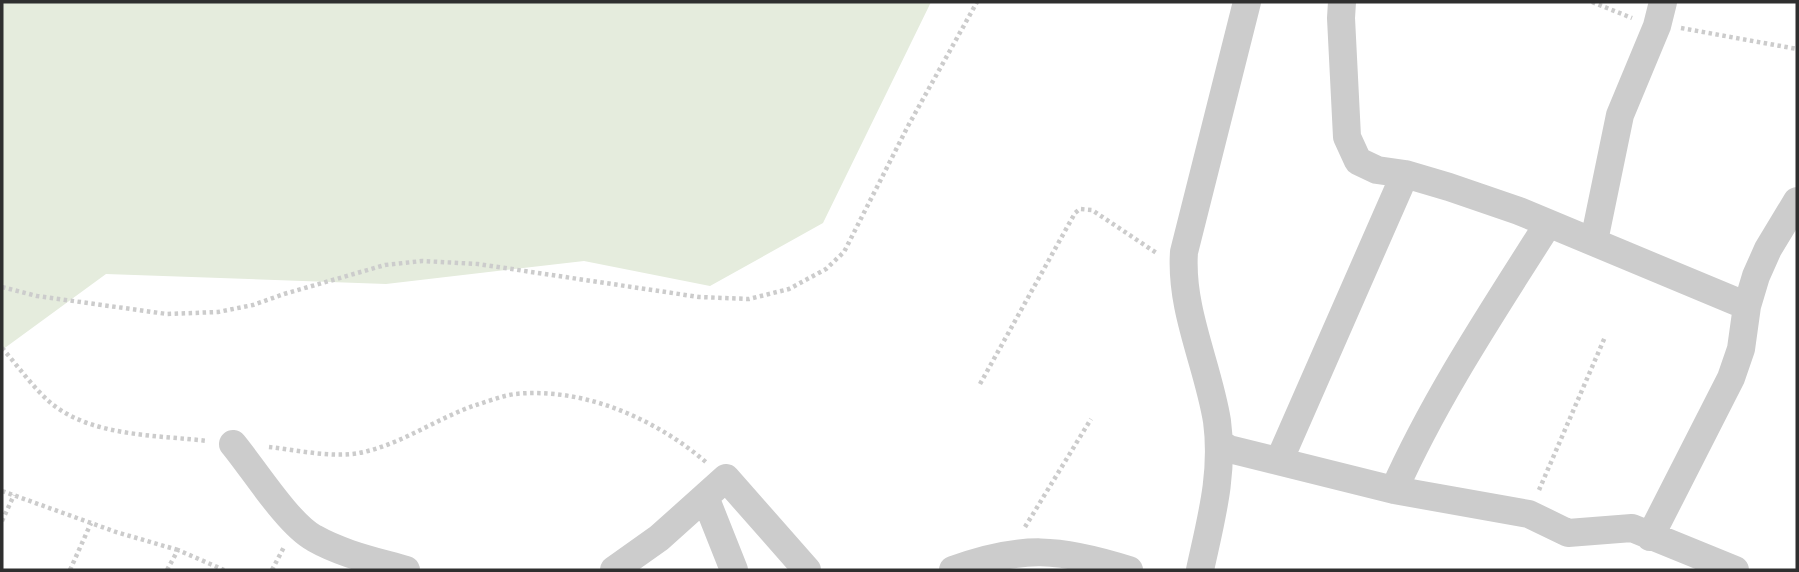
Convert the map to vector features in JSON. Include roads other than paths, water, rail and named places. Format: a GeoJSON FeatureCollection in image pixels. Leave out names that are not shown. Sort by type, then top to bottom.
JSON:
{"type":"FeatureCollection","features":[{"type":"Feature","properties":{"kind":"street"},"geometry":{"type":"LineString","coordinates":[[1200,570],[1219,486],[1219,443],[1213,403],[1187,297],[1183,269],[1188,230],[1247,2]]}},
{"type":"Feature","properties":{"kind":"street"},"geometry":{"type":"LineString","coordinates":[[1342,2],[1347,137],[1358,160],[1367,166],[1449,187],[1594,241],[1747,306]]}},
{"type":"Feature","properties":{"kind":"street"},"geometry":{"type":"LineString","coordinates":[[1594,241],[1619,115],[1660,14]]}},
{"type":"Feature","properties":{"kind":"street"},"geometry":{"type":"LineString","coordinates":[[1279,461],[1405,174]]}},
{"type":"Feature","properties":{"kind":"street"},"geometry":{"type":"LineString","coordinates":[[1650,537],[1731,378],[1744,339],[1747,306],[1756,276],[1768,249],[1797,201]]}},
{"type":"Feature","properties":{"kind":"street"},"geometry":{"type":"LineString","coordinates":[[1394,490],[1413,448],[1467,353],[1548,224]]}},
{"type":"Feature","properties":{"kind":"street"},"geometry":{"type":"LineString","coordinates":[[1219,443],[1229,449],[1394,490],[1529,514],[1568,533],[1632,528],[1735,570]]}},
{"type":"Feature","properties":{"kind":"street"},"geometry":{"type":"LineString","coordinates":[[233,444],[296,525],[312,537],[340,551],[406,570]]}},
{"type":"Feature","properties":{"kind":"street"},"geometry":{"type":"LineString","coordinates":[[614,570],[659,538],[715,488]]}},
{"type":"Feature","properties":{"kind":"street"},"geometry":{"type":"LineString","coordinates":[[715,488],[734,570]]}},
{"type":"Feature","properties":{"kind":"street"},"geometry":{"type":"LineString","coordinates":[[715,488],[807,570]]}},
{"type":"Feature","properties":{"kind":"street"},"geometry":{"type":"LineString","coordinates":[[953,570],[1008,555],[1041,551],[1065,553],[1129,570]]}}]}
